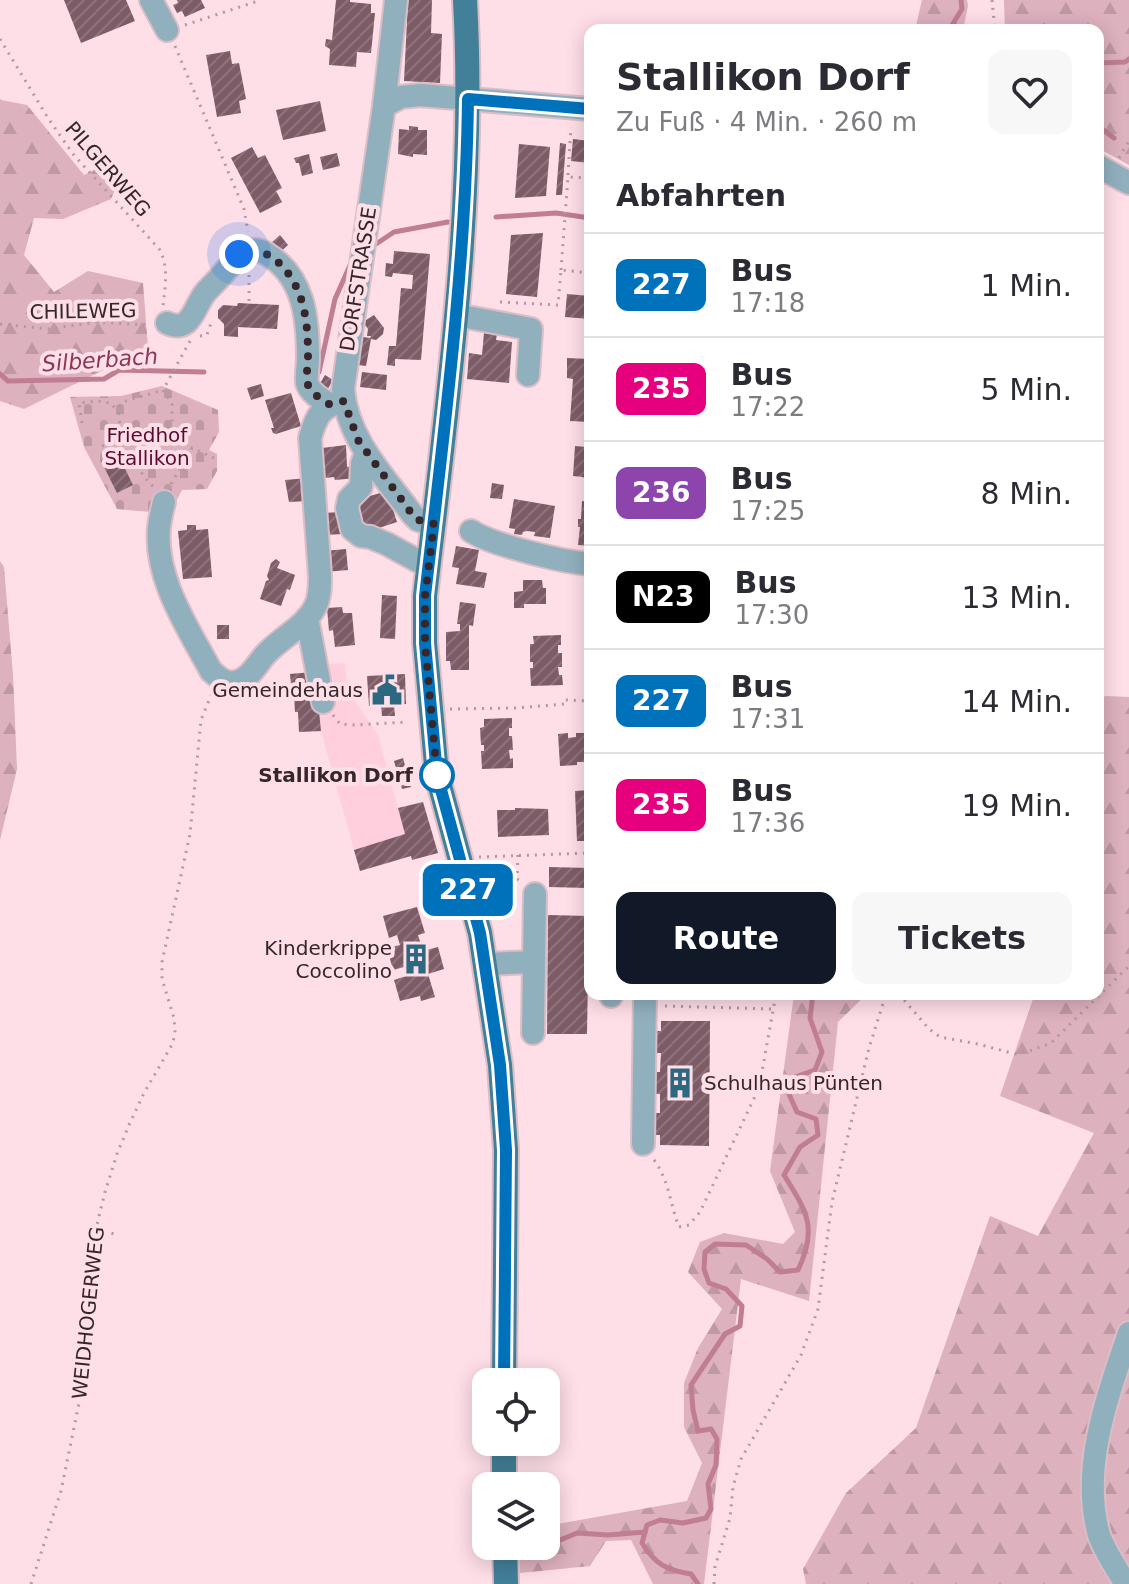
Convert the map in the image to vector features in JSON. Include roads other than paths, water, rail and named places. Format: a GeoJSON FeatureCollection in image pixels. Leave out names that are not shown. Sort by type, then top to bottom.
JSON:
{"type":"FeatureCollection","features":[{"type":"Feature","properties":{"kind":"main road"},"geometry":{"type":"LineString","coordinates":[[465,0],[467,162],[456,315],[425,596],[425,643],[437,775],[477,919],[500,1065],[506,1150],[504,1368]]}},
{"type":"Feature","properties":{"kind":"main road"},"geometry":{"type":"LineString","coordinates":[[505,1560],[506,1584]]}},
{"type":"Feature","properties":{"kind":"street"},"geometry":{"type":"LineString","coordinates":[[151,0],[167,30]]}},
{"type":"Feature","properties":{"kind":"street","name":"DORFSTRASSE"},"geometry":{"type":"LineString","coordinates":[[396,0],[384,106],[343,377],[336,403],[366,453],[412,514],[418,520],[434,524]]}},
{"type":"Feature","properties":{"kind":"street"},"geometry":{"type":"LineString","coordinates":[[384,106],[401,97],[420,95],[581,108]]}},
{"type":"Feature","properties":{"kind":"street"},"geometry":{"type":"LineString","coordinates":[[1104,169],[1129,183]]}},
{"type":"Feature","properties":{"kind":"street"},"geometry":{"type":"LineString","coordinates":[[161,495],[160,552],[169,593],[211,671],[221,680],[231,683],[243,680],[316,606],[320,576],[310,438],[314,424],[336,403],[313,393],[307,383],[307,330],[299,291],[289,274],[261,251],[239,254],[206,292],[187,322],[179,325],[167,323]]}},
{"type":"Feature","properties":{"kind":"street"},"geometry":{"type":"LineString","coordinates":[[456,315],[531,329],[528,375]]}},
{"type":"Feature","properties":{"kind":"street"},"geometry":{"type":"LineString","coordinates":[[366,453],[361,487],[349,499],[347,508],[352,529],[418,561],[429,561]]}},
{"type":"Feature","properties":{"kind":"street"},"geometry":{"type":"LineString","coordinates":[[471,531],[481,538],[584,563]]}},
{"type":"Feature","properties":{"kind":"street"},"geometry":{"type":"LineString","coordinates":[[307,618],[328,708]]}},
{"type":"Feature","properties":{"kind":"street"},"geometry":{"type":"LineString","coordinates":[[533,1033],[535,894]]}},
{"type":"Feature","properties":{"kind":"street"},"geometry":{"type":"LineString","coordinates":[[485,964],[534,962]]}},
{"type":"Feature","properties":{"kind":"street"},"geometry":{"type":"LineString","coordinates":[[643,1144],[645,1000]]}},
{"type":"Feature","properties":{"kind":"street"},"geometry":{"type":"LineString","coordinates":[[1126,1584],[1099,1534],[1094,1476],[1104,1408],[1129,1333]]}},
{"type":"Feature","properties":{"kind":"waterway"},"geometry":{"type":"LineString","coordinates":[[953,24],[962,9],[961,0]]}},
{"type":"Feature","properties":{"kind":"waterway"},"geometry":{"type":"LineString","coordinates":[[1104,63],[1129,59]]}},
{"type":"Feature","properties":{"kind":"waterway"},"geometry":{"type":"LineString","coordinates":[[1104,130],[1114,138]]}},
{"type":"Feature","properties":{"kind":"waterway","name":"Silberbach"},"geometry":{"type":"LineString","coordinates":[[496,217],[556,213],[584,217]]}},
{"type":"Feature","properties":{"kind":"waterway","name":"Silberbach"},"geometry":{"type":"LineString","coordinates":[[373,246],[394,232],[448,222]]}},
{"type":"Feature","properties":{"kind":"waterway","name":"Silberbach"},"geometry":{"type":"LineString","coordinates":[[319,372],[335,299],[351,263]]}},
{"type":"Feature","properties":{"kind":"waterway","name":"Silberbach"},"geometry":{"type":"LineString","coordinates":[[0,374],[8,381],[104,379],[119,370],[204,372]]}},
{"type":"Feature","properties":{"kind":"waterway"},"geometry":{"type":"LineString","coordinates":[[698,1584],[691,1574],[668,1568],[657,1561],[642,1543],[647,1525],[660,1520],[683,1523],[706,1518],[711,1509],[708,1484],[716,1465],[717,1439],[711,1429],[698,1431],[691,1385],[725,1334],[740,1326],[742,1306],[726,1289],[709,1283],[704,1269],[705,1252],[715,1244],[746,1245],[780,1272],[798,1270],[804,1255],[807,1221],[784,1175],[800,1147],[818,1135],[816,1119],[797,1112],[788,1092],[795,1077],[815,1070],[822,1052],[810,1018],[812,1000]]}},
{"type":"Feature","properties":{"kind":"waterway"},"geometry":{"type":"LineString","coordinates":[[560,1540],[577,1533],[608,1535],[645,1532]]}},
{"type":"Feature","properties":{"kind":"place","name":"Gemeindehaus"},"geometry":{"type":"Point","coordinates":[387,690]}},
{"type":"Feature","properties":{"kind":"place","name":"Stallikon Dorf"},"geometry":{"type":"Point","coordinates":[437,775]}},
{"type":"Feature","properties":{"kind":"place","name":"Kinderkrippe Coccolino"},"geometry":{"type":"Point","coordinates":[416,959]}},
{"type":"Feature","properties":{"kind":"place","name":"Schulhaus Pünten"},"geometry":{"type":"Point","coordinates":[680,1083]}},
{"type":"Feature","properties":{"kind":"park label","name":"Friedhof Stallikon"},"geometry":{"type":"Point","coordinates":[147,446]}}]}
